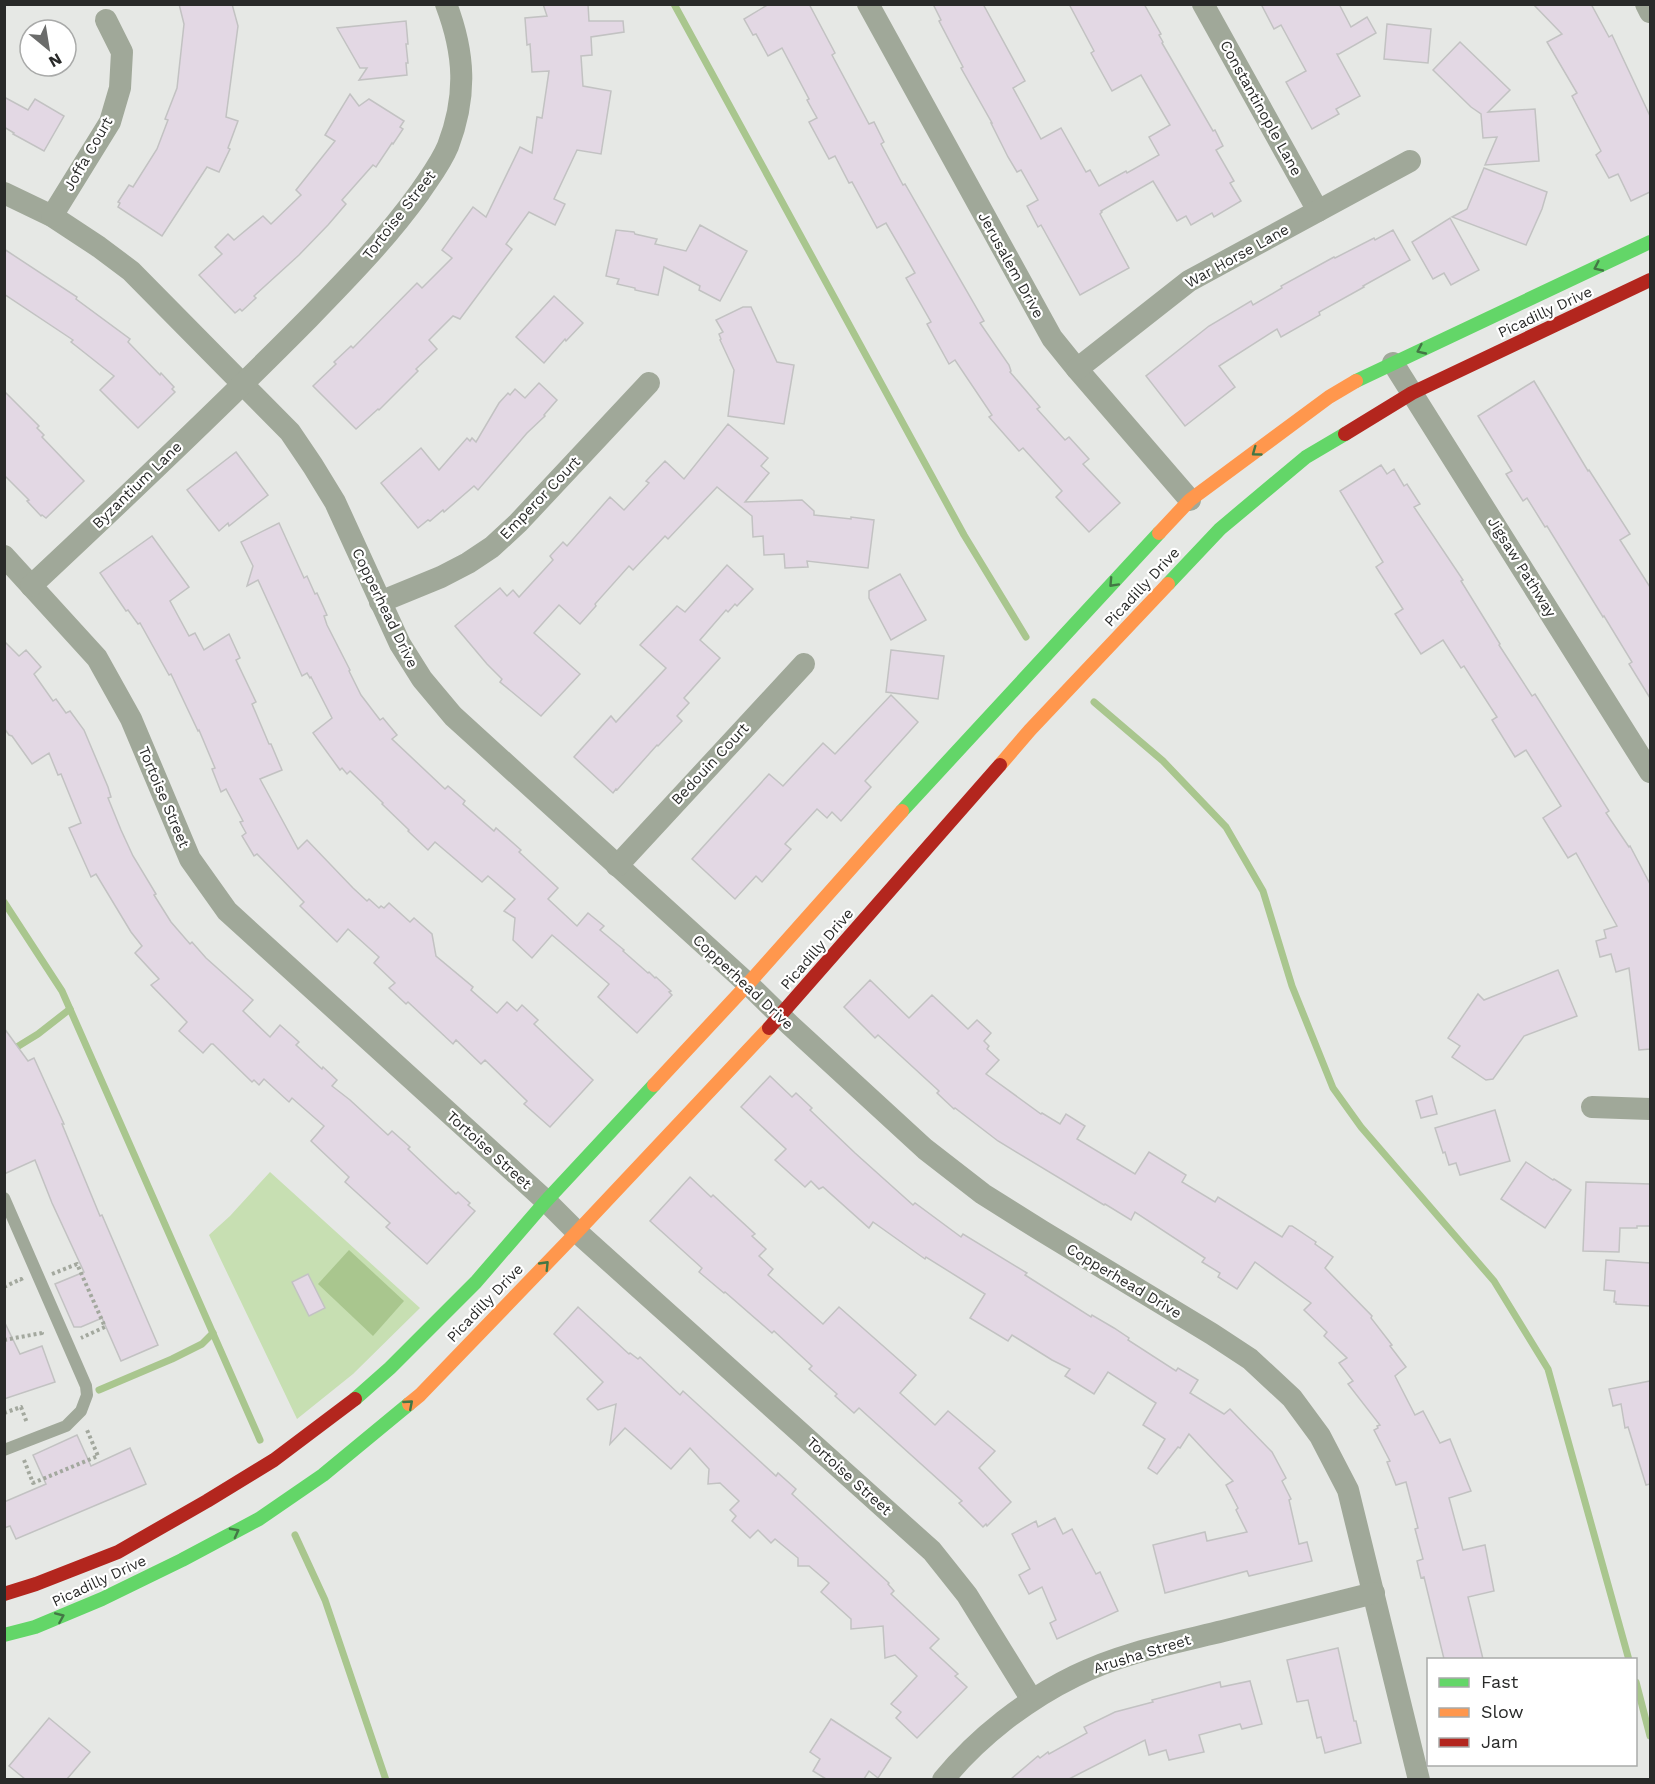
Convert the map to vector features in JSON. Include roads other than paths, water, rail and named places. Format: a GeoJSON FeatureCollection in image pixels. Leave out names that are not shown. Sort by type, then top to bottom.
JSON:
{"type":"FeatureCollection","features":[{"type":"Feature","properties":{"kind":"street","name":"Tortoise Street"},"geometry":{"type":"LineString","coordinates":[[243,384],[368,258],[436,169],[457,121],[462,93],[461,60],[456,29],[446,4]]}},
{"type":"Feature","properties":{"kind":"street","name":"Jerusalem Drive"},"geometry":{"type":"LineString","coordinates":[[868,4],[1052,338],[1190,500]]}},
{"type":"Feature","properties":{"kind":"street","name":"Constantinople Lane"},"geometry":{"type":"LineString","coordinates":[[1203,4],[1318,211]]}},
{"type":"Feature","properties":{"kind":"street"},"geometry":{"type":"LineString","coordinates":[[1646,4],[1650,12]]}},
{"type":"Feature","properties":{"kind":"street","name":"Joffa Court"},"geometry":{"type":"LineString","coordinates":[[52,216],[110,122],[120,88],[122,52],[106,20]]}},
{"type":"Feature","properties":{"kind":"street","name":"War Horse Lane"},"geometry":{"type":"LineString","coordinates":[[1077,369],[1189,281],[1410,161]]}},
{"type":"Feature","properties":{"kind":"street","name":"Copperhead Drive"},"geometry":{"type":"LineString","coordinates":[[4,193],[52,216],[131,271],[290,432],[335,502],[400,644],[422,679],[453,716],[925,1149],[983,1194],[1250,1359],[1292,1398],[1320,1436],[1348,1490],[1419,1779]]}},
{"type":"Feature","properties":{"kind":"street","name":"Picadilly Drive"},"geometry":{"type":"LineString","coordinates":[[4,1594],[118,1552],[274,1460],[355,1406],[476,1282],[546,1201],[747,984],[891,822],[1190,500],[1329,397],[1393,363],[1650,242]]}},
{"type":"Feature","properties":{"kind":"street","name":"Picadilly Drive"},"geometry":{"type":"LineString","coordinates":[[4,1635],[35,1627],[102,1599],[259,1519],[323,1475],[374,1428],[420,1395],[780,1016],[1030,730],[1220,529],[1306,457],[1412,393],[1650,280]]}},
{"type":"Feature","properties":{"kind":"street","name":"Jigsaw Pathway"},"geometry":{"type":"LineString","coordinates":[[1393,363],[1650,772]]}},
{"type":"Feature","properties":{"kind":"street","name":"Emperor Court"},"geometry":{"type":"LineString","coordinates":[[380,602],[441,577],[492,547],[518,523],[649,383]]}},
{"type":"Feature","properties":{"kind":"street","name":"Byzantium Lane"},"geometry":{"type":"LineString","coordinates":[[31,586],[243,384]]}},
{"type":"Feature","properties":{"kind":"street","name":"Tortoise Street"},"geometry":{"type":"LineString","coordinates":[[4,556],[97,658],[131,719],[190,859],[227,911],[546,1201],[577,1232],[932,1551],[967,1595],[1032,1700]]}},
{"type":"Feature","properties":{"kind":"street","name":"Bedouin Court"},"geometry":{"type":"LineString","coordinates":[[617,866],[804,664]]}},
{"type":"Feature","properties":{"kind":"street"},"geometry":{"type":"LineString","coordinates":[[1592,1107],[1650,1108]]}},
{"type":"Feature","properties":{"kind":"street","name":"Arusha Street"},"geometry":{"type":"LineString","coordinates":[[943,1779],[988,1733],[1032,1700],[1076,1676],[1143,1652],[1374,1593]]}},
{"type":"Feature","properties":{"kind":"lane"},"geometry":{"type":"LineString","coordinates":[[4,1198],[86,1386],[87,1395],[81,1411],[66,1426],[4,1450]]}},
{"type":"Feature","properties":{"kind":"waterway"},"geometry":{"type":"LineString","coordinates":[[674,4],[964,535],[1026,637]]}},
{"type":"Feature","properties":{"kind":"waterway"},"geometry":{"type":"LineString","coordinates":[[1094,702],[1163,761],[1226,827],[1263,891],[1292,986],[1333,1088],[1361,1127],[1494,1281],[1548,1369],[1628,1658]]}},
{"type":"Feature","properties":{"kind":"waterway"},"geometry":{"type":"LineString","coordinates":[[4,902],[62,991],[260,1440]]}},
{"type":"Feature","properties":{"kind":"waterway"},"geometry":{"type":"LineString","coordinates":[[12,1050],[38,1034],[70,1009]]}},
{"type":"Feature","properties":{"kind":"waterway"},"geometry":{"type":"LineString","coordinates":[[99,1390],[172,1359],[202,1344],[213,1333]]}},
{"type":"Feature","properties":{"kind":"waterway"},"geometry":{"type":"LineString","coordinates":[[295,1535],[325,1600],[386,1780]]}},
{"type":"Feature","properties":{"kind":"waterway"},"geometry":{"type":"LineString","coordinates":[[1637,1686],[1650,1736]]}}]}
